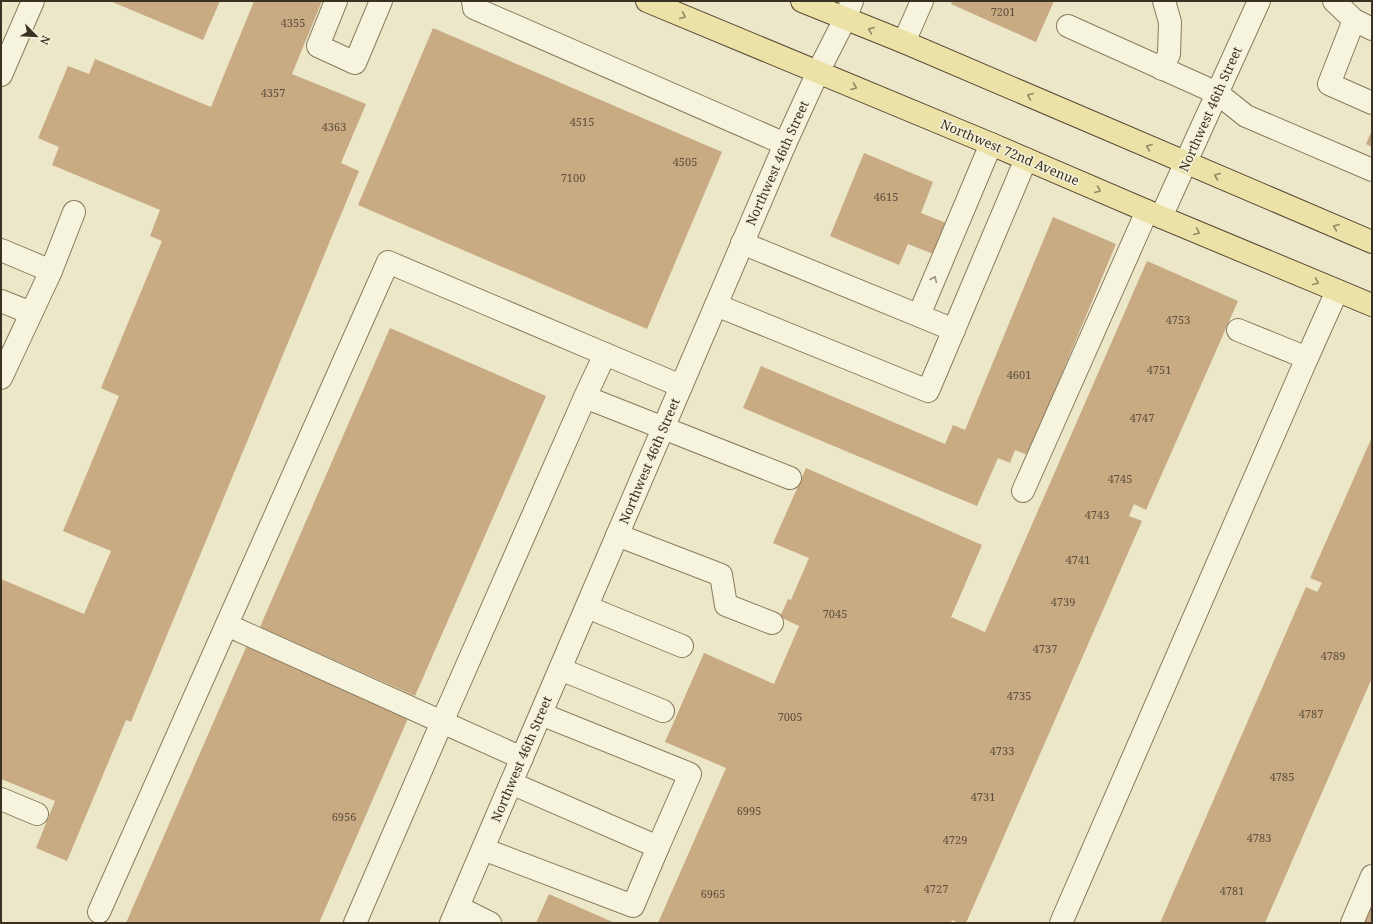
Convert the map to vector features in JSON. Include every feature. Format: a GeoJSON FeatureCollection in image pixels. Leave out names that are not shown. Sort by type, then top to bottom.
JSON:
{"type":"FeatureCollection","features":[{"type":"Feature","properties":{"kind":"main road","name":"Northwest 72nd Avenue"},"geometry":{"type":"LineString","coordinates":[[647,1],[991,144],[1372,306]]}},
{"type":"Feature","properties":{"kind":"main road"},"geometry":{"type":"LineString","coordinates":[[802,1],[849,10],[904,42],[1372,242]]}},
{"type":"Feature","properties":{"kind":"street"},"geometry":{"type":"LineString","coordinates":[[1,75],[33,1]]}},
{"type":"Feature","properties":{"kind":"street"},"geometry":{"type":"LineString","coordinates":[[336,1],[318,46],[355,63],[381,1]]}},
{"type":"Feature","properties":{"kind":"street"},"geometry":{"type":"LineString","coordinates":[[473,1],[474,8],[785,144]]}},
{"type":"Feature","properties":{"kind":"street"},"geometry":{"type":"LineString","coordinates":[[904,42],[922,1]]}},
{"type":"Feature","properties":{"kind":"street"},"geometry":{"type":"LineString","coordinates":[[1162,69],[1169,54],[1170,22],[1164,1]]}},
{"type":"Feature","properties":{"kind":"street","name":"Northwest 46th Street"},"geometry":{"type":"LineString","coordinates":[[1023,491],[1154,214],[1185,162],[1259,1]]}},
{"type":"Feature","properties":{"kind":"street"},"geometry":{"type":"LineString","coordinates":[[1334,1],[1363,24],[1330,84],[1372,103]]}},
{"type":"Feature","properties":{"kind":"street","name":"Northwest 46th Street"},"geometry":{"type":"LineString","coordinates":[[454,915],[785,144],[818,72],[849,10]]}},
{"type":"Feature","properties":{"kind":"street"},"geometry":{"type":"LineString","coordinates":[[1068,26],[1217,93],[1246,116],[1372,170]]}},
{"type":"Feature","properties":{"kind":"street"},"geometry":{"type":"LineString","coordinates":[[919,315],[991,144]]}},
{"type":"Feature","properties":{"kind":"street"},"geometry":{"type":"LineString","coordinates":[[716,305],[928,391],[1026,159]]}},
{"type":"Feature","properties":{"kind":"street"},"geometry":{"type":"LineString","coordinates":[[1,378],[50,270],[74,212]]}},
{"type":"Feature","properties":{"kind":"street"},"geometry":{"type":"LineString","coordinates":[[742,243],[954,330]]}},
{"type":"Feature","properties":{"kind":"street"},"geometry":{"type":"LineString","coordinates":[[1,250],[50,270]]}},
{"type":"Feature","properties":{"kind":"street"},"geometry":{"type":"LineString","coordinates":[[99,912],[388,262],[681,386]]}},
{"type":"Feature","properties":{"kind":"street"},"geometry":{"type":"LineString","coordinates":[[1061,923],[1337,291]]}},
{"type":"Feature","properties":{"kind":"street"},"geometry":{"type":"LineString","coordinates":[[1,302],[31,313]]}},
{"type":"Feature","properties":{"kind":"street"},"geometry":{"type":"LineString","coordinates":[[1238,330],[1307,358]]}},
{"type":"Feature","properties":{"kind":"street"},"geometry":{"type":"LineString","coordinates":[[355,923],[442,722],[605,354]]}},
{"type":"Feature","properties":{"kind":"street"},"geometry":{"type":"LineString","coordinates":[[586,397],[790,478]]}},
{"type":"Feature","properties":{"kind":"street"},"geometry":{"type":"LineString","coordinates":[[617,535],[721,575],[726,605],[772,623]]}},
{"type":"Feature","properties":{"kind":"street"},"geometry":{"type":"LineString","coordinates":[[587,607],[682,646]]}},
{"type":"Feature","properties":{"kind":"street"},"geometry":{"type":"LineString","coordinates":[[226,625],[522,758]]}},
{"type":"Feature","properties":{"kind":"street"},"geometry":{"type":"LineString","coordinates":[[560,669],[663,711]]}},
{"type":"Feature","properties":{"kind":"street"},"geometry":{"type":"LineString","coordinates":[[483,849],[633,906],[690,774],[541,714]]}},
{"type":"Feature","properties":{"kind":"street"},"geometry":{"type":"LineString","coordinates":[[511,783],[658,847]]}},
{"type":"Feature","properties":{"kind":"street"},"geometry":{"type":"LineString","coordinates":[[1,799],[37,814]]}},
{"type":"Feature","properties":{"kind":"street"},"geometry":{"type":"LineString","coordinates":[[1352,923],[1372,876]]}},
{"type":"Feature","properties":{"kind":"street"},"geometry":{"type":"LineString","coordinates":[[454,915],[490,923]]}},
{"type":"Feature","properties":{"kind":"building"},"geometry":{"type":"Polygon","coordinates":[[[110,1],[220,1],[203,40],[110,1]]]}},
{"type":"Feature","properties":{"kind":"building"},"geometry":{"type":"Polygon","coordinates":[[[254,1],[322,1],[292,74],[366,104],[341,163],[359,171],[131,722],[126,720],[67,861],[36,848],[55,801],[1,779],[1,579],[84,614],[111,551],[63,531],[119,396],[101,388],[162,241],[150,236],[160,210],[52,165],[59,147],[38,138],[68,66],[89,74],[95,59],[211,107],[254,1]]]}},
{"type":"Feature","properties":{"kind":"building"},"geometry":{"type":"Polygon","coordinates":[[[952,1],[1054,1],[1036,42],[951,4],[952,1]]]}},
{"type":"Feature","properties":{"kind":"building"},"geometry":{"type":"Polygon","coordinates":[[[433,28],[722,152],[647,329],[358,205],[433,28]]]}},
{"type":"Feature","properties":{"kind":"building"},"geometry":{"type":"Polygon","coordinates":[[[1372,130],[1372,147],[1366,144],[1372,130]]]}},
{"type":"Feature","properties":{"kind":"building"},"geometry":{"type":"Polygon","coordinates":[[[864,153],[933,182],[921,213],[946,223],[933,254],[908,244],[899,265],[830,236],[864,153]]]}},
{"type":"Feature","properties":{"kind":"building"},"geometry":{"type":"Polygon","coordinates":[[[1053,217],[1116,244],[1028,455],[1015,450],[1010,463],[998,458],[977,506],[743,408],[761,366],[945,444],[953,425],[965,430],[1053,217]]]}},
{"type":"Feature","properties":{"kind":"building"},"geometry":{"type":"Polygon","coordinates":[[[1147,261],[1238,301],[1146,510],[1134,504],[1129,516],[1142,521],[966,923],[958,923],[952,920],[951,923],[658,923],[726,768],[665,742],[704,653],[774,684],[799,626],[780,617],[788,599],[791,600],[809,558],[773,543],[806,468],[982,545],[951,617],[985,632],[1147,261]]]}},
{"type":"Feature","properties":{"kind":"building"},"geometry":{"type":"Polygon","coordinates":[[[390,328],[546,396],[415,696],[260,627],[390,328]]]}},
{"type":"Feature","properties":{"kind":"building"},"geometry":{"type":"Polygon","coordinates":[[[1372,437],[1372,678],[1265,923],[1160,923],[1306,587],[1317,592],[1322,583],[1310,578],[1372,437]]]}},
{"type":"Feature","properties":{"kind":"building"},"geometry":{"type":"Polygon","coordinates":[[[247,645],[409,716],[319,923],[126,923],[247,645]]]}},
{"type":"Feature","properties":{"kind":"building"},"geometry":{"type":"Polygon","coordinates":[[[549,894],[615,923],[536,923],[549,894]]]}},
{"type":"Feature","properties":{"kind":"building"},"geometry":{"type":"Polygon","coordinates":[[[1372,900],[1372,923],[1362,923],[1372,900]]]}}]}
